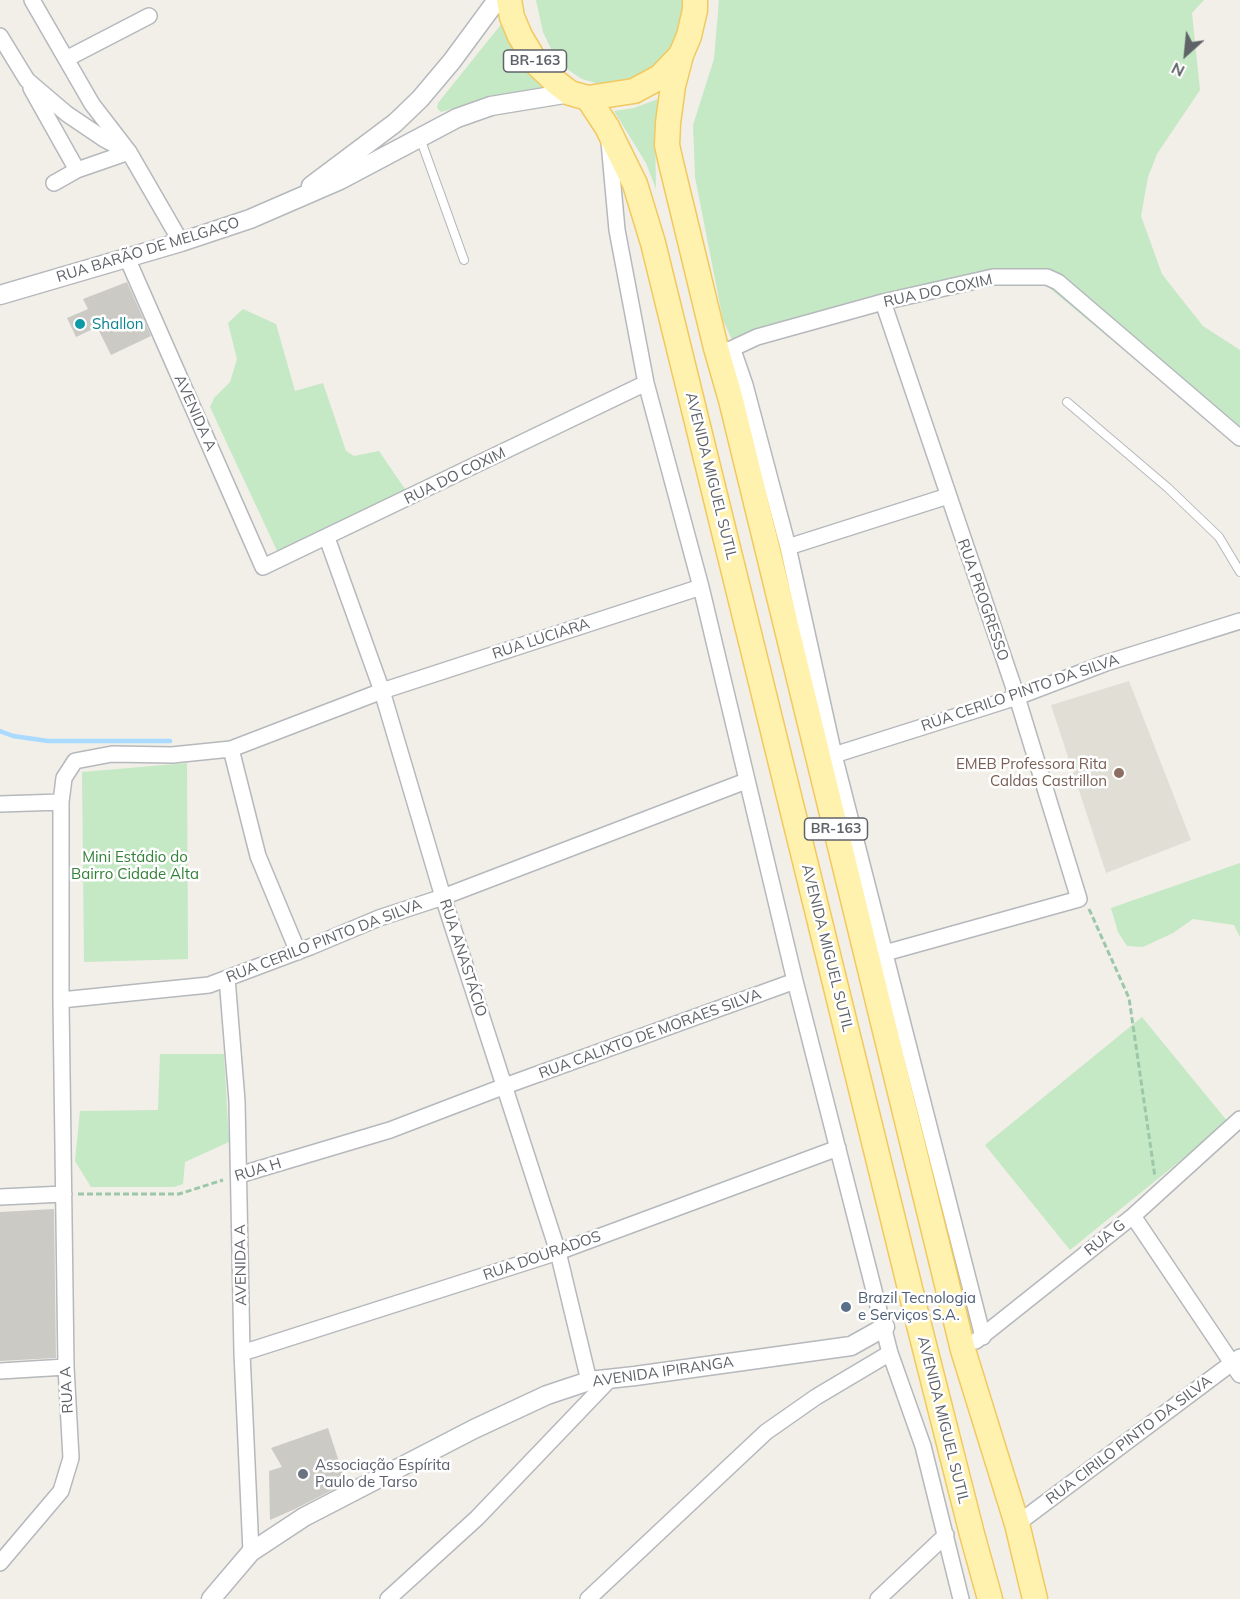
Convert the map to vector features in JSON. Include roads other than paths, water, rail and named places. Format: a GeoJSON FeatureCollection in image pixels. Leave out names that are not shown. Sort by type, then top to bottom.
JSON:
{"type":"FeatureCollection","features":[{"type":"Feature","properties":{"kind":"main road","name":"BR-163"},"geometry":{"type":"LineString","coordinates":[[509,0],[512,17],[520,36],[536,63],[557,83],[579,95],[634,91],[660,77],[681,55]]}},
{"type":"Feature","properties":{"kind":"main road","name":"BR-163"},"geometry":{"type":"LineString","coordinates":[[695,0],[689,36],[681,55],[673,86],[667,145],[722,349],[731,400],[973,1343],[1035,1599]]}},
{"type":"Feature","properties":{"kind":"main road","name":"AVENIDA MIGUEL SUTIL"},"geometry":{"type":"LineString","coordinates":[[579,95],[607,128],[635,184],[653,243],[918,1317],[990,1599]]}},
{"type":"Feature","properties":{"kind":"street"},"geometry":{"type":"LineString","coordinates":[[32,0],[92,104],[129,152],[182,242]]}},
{"type":"Feature","properties":{"kind":"street","name":"RUA BARÃO DE MELGAÇO"},"geometry":{"type":"LineString","coordinates":[[295,199],[331,169],[395,123],[420,99],[452,61],[497,0]]}},
{"type":"Feature","properties":{"kind":"street"},"geometry":{"type":"LineString","coordinates":[[66,59],[149,16]]}},
{"type":"Feature","properties":{"kind":"street"},"geometry":{"type":"LineString","coordinates":[[0,36],[78,170]]}},
{"type":"Feature","properties":{"kind":"street"},"geometry":{"type":"LineString","coordinates":[[27,80],[76,120],[129,152]]}},
{"type":"Feature","properties":{"kind":"street","name":"RUA BARÃO DE MELGAÇO"},"geometry":{"type":"LineString","coordinates":[[0,295],[182,242],[250,219],[340,180],[457,118],[491,106],[579,95]]}},
{"type":"Feature","properties":{"kind":"street"},"geometry":{"type":"LineString","coordinates":[[420,99],[418,123],[420,137]]}},
{"type":"Feature","properties":{"kind":"street","name":"AVENIDA MIGUEL SUTIL"},"geometry":{"type":"LineString","coordinates":[[607,128],[617,230],[646,383],[701,587],[795,981],[890,1353],[923,1446],[962,1599]]}},
{"type":"Feature","properties":{"kind":"street"},"geometry":{"type":"LineString","coordinates":[[54,183],[78,170],[129,152]]}},
{"type":"Feature","properties":{"kind":"street","name":"AVENIDA A"},"geometry":{"type":"LineString","coordinates":[[127,258],[263,567]]}},
{"type":"Feature","properties":{"kind":"street","name":"RUA DO COXIM"},"geometry":{"type":"LineString","coordinates":[[722,349],[883,302],[993,278],[1047,277],[1058,282],[1240,438]]}},
{"type":"Feature","properties":{"kind":"street","name":"RUA PROGRESSO"},"geometry":{"type":"LineString","coordinates":[[883,302],[1017,697],[1079,899],[885,953]]}},
{"type":"Feature","properties":{"kind":"street"},"geometry":{"type":"LineString","coordinates":[[722,349],[735,356],[788,547],[834,755],[885,953],[973,1343]]}},
{"type":"Feature","properties":{"kind":"street","name":"RUA DO COXIM"},"geometry":{"type":"LineString","coordinates":[[263,567],[646,383]]}},
{"type":"Feature","properties":{"kind":"street"},"geometry":{"type":"LineString","coordinates":[[788,547],[948,495]]}},
{"type":"Feature","properties":{"kind":"street","name":"RUA ANASTÁCIO"},"geometry":{"type":"LineString","coordinates":[[327,538],[382,691],[444,897],[558,1252],[589,1381]]}},
{"type":"Feature","properties":{"kind":"street","name":"RUA LUCIARA"},"geometry":{"type":"LineString","coordinates":[[61,802],[64,778],[75,761],[112,754],[172,755],[231,749],[382,691],[701,587]]}},
{"type":"Feature","properties":{"kind":"street","name":"RUA CERILO PINTO DA SILVA"},"geometry":{"type":"LineString","coordinates":[[834,755],[1017,697],[1106,663],[1240,621]]}},
{"type":"Feature","properties":{"kind":"street"},"geometry":{"type":"LineString","coordinates":[[231,749],[258,856],[298,952]]}},
{"type":"Feature","properties":{"kind":"street","name":"RUA CERILO PINTO DA SILVA"},"geometry":{"type":"LineString","coordinates":[[62,1000],[209,985],[298,952],[379,918],[444,897],[746,781]]}},
{"type":"Feature","properties":{"kind":"street"},"geometry":{"type":"LineString","coordinates":[[0,804],[61,802]]}},
{"type":"Feature","properties":{"kind":"street","name":"RUA A"},"geometry":{"type":"LineString","coordinates":[[0,1563],[61,1491],[71,1458],[66,1366],[61,802]]}},
{"type":"Feature","properties":{"kind":"street","name":"AVENIDA A"},"geometry":{"type":"LineString","coordinates":[[227,978],[237,1101],[242,1353],[251,1552]]}},
{"type":"Feature","properties":{"kind":"street","name":"RUA CALIXTO DE MORAES SILVA"},"geometry":{"type":"LineString","coordinates":[[505,1086],[795,981]]}},
{"type":"Feature","properties":{"kind":"street","name":"RUA H"},"geometry":{"type":"LineString","coordinates":[[239,1175],[390,1130],[505,1086]]}},
{"type":"Feature","properties":{"kind":"street","name":"RUA G"},"geometry":{"type":"LineString","coordinates":[[973,1343],[1133,1216],[1240,1119]]}},
{"type":"Feature","properties":{"kind":"street","name":"RUA DOURADOS"},"geometry":{"type":"LineString","coordinates":[[242,1353],[558,1252],[838,1148]]}},
{"type":"Feature","properties":{"kind":"street"},"geometry":{"type":"LineString","coordinates":[[0,1197],[64,1194]]}},
{"type":"Feature","properties":{"kind":"street"},"geometry":{"type":"LineString","coordinates":[[1133,1216],[1237,1365]]}},
{"type":"Feature","properties":{"kind":"street","name":"AVENIDA IPIRANGA"},"geometry":{"type":"LineString","coordinates":[[211,1599],[251,1552],[304,1517],[474,1429],[547,1395],[589,1381],[851,1346],[885,1327]]}},
{"type":"Feature","properties":{"kind":"street"},"geometry":{"type":"LineString","coordinates":[[588,1599],[766,1432],[816,1397],[890,1353]]}},
{"type":"Feature","properties":{"kind":"street","name":"RUA CIRILO PINTO DA SILVA"},"geometry":{"type":"LineString","coordinates":[[1017,1524],[1237,1365]]}},
{"type":"Feature","properties":{"kind":"street"},"geometry":{"type":"LineString","coordinates":[[0,1371],[66,1366]]}},
{"type":"Feature","properties":{"kind":"street"},"geometry":{"type":"LineString","coordinates":[[394,1597],[477,1518],[610,1379]]}},
{"type":"Feature","properties":{"kind":"street"},"geometry":{"type":"LineString","coordinates":[[878,1599],[946,1534]]}},
{"type":"Feature","properties":{"kind":"lane"},"geometry":{"type":"LineString","coordinates":[[420,137],[464,260]]}},
{"type":"Feature","properties":{"kind":"lane"},"geometry":{"type":"LineString","coordinates":[[1067,402],[1168,488],[1219,537],[1240,572]]}},
{"type":"Feature","properties":{"kind":"waterway"},"geometry":{"type":"LineString","coordinates":[[0,731],[13,736],[48,741],[170,741]]}},
{"type":"Feature","properties":{"kind":"place","name":"Shallon"},"geometry":{"type":"Point","coordinates":[80,324]}},
{"type":"Feature","properties":{"kind":"place","name":"EMEB Professora Rita Caldas Castrillon"},"geometry":{"type":"Point","coordinates":[1119,773]}},
{"type":"Feature","properties":{"kind":"place","name":"Brazil Tecnologia e Serviços S.A."},"geometry":{"type":"Point","coordinates":[846,1307]}},
{"type":"Feature","properties":{"kind":"place","name":"Associação Espírita Paulo de Tarso"},"geometry":{"type":"Point","coordinates":[303,1474]}},
{"type":"Feature","properties":{"kind":"park label","name":"Mini Estádio do Bairro Cidade Alta"},"geometry":{"type":"Point","coordinates":[135,866]}}]}
